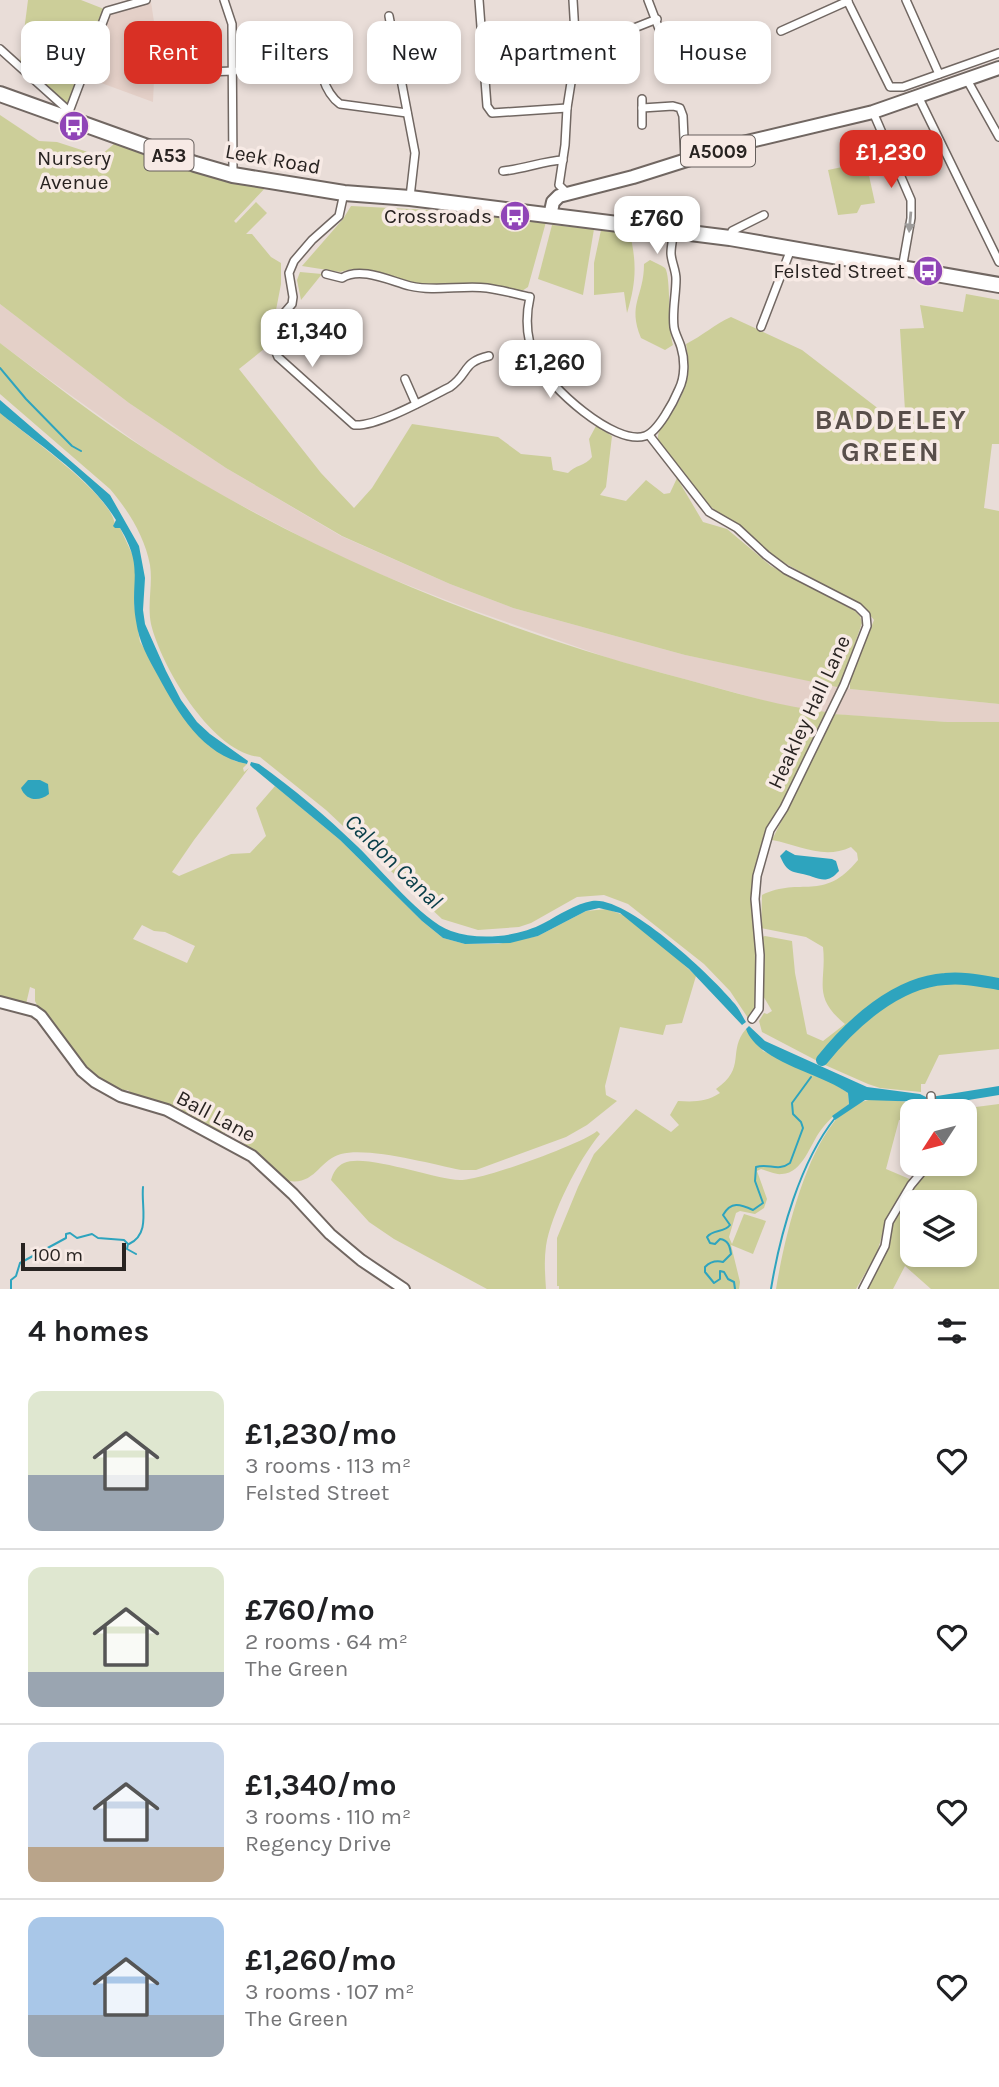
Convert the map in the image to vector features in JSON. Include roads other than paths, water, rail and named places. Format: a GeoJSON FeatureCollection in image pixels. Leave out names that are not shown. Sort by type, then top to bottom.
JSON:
{"type":"FeatureCollection","features":[{"type":"Feature","properties":{"kind":"highway","name":"Leek Road"},"geometry":{"type":"LineString","coordinates":[[0,94],[68,115],[195,164],[233,175],[344,193],[410,198],[550,216]]}},
{"type":"Feature","properties":{"kind":"highway","name":"A53"},"geometry":{"type":"LineString","coordinates":[[550,216],[730,239],[999,285]]}},
{"type":"Feature","properties":{"kind":"main road","name":"A5009"},"geometry":{"type":"LineString","coordinates":[[566,195],[685,162],[734,145],[873,112],[911,94],[999,68]]}},
{"type":"Feature","properties":{"kind":"main road"},"geometry":{"type":"LineString","coordinates":[[550,216],[553,202],[559,196],[566,195],[567,218]]}},
{"type":"Feature","properties":{"kind":"street"},"geometry":{"type":"LineString","coordinates":[[0,49],[68,115],[107,11],[146,0]]}},
{"type":"Feature","properties":{"kind":"street"},"geometry":{"type":"LineString","coordinates":[[224,0],[232,24],[233,175]]}},
{"type":"Feature","properties":{"kind":"street"},"geometry":{"type":"LineString","coordinates":[[479,0],[487,106],[492,113],[567,108]]}},
{"type":"Feature","properties":{"kind":"street"},"geometry":{"type":"LineString","coordinates":[[573,0],[574,21]]}},
{"type":"Feature","properties":{"kind":"street"},"geometry":{"type":"LineString","coordinates":[[640,26],[657,19],[648,0]]}},
{"type":"Feature","properties":{"kind":"street"},"geometry":{"type":"LineString","coordinates":[[906,0],[939,74]]}},
{"type":"Feature","properties":{"kind":"street"},"geometry":{"type":"LineString","coordinates":[[781,31],[848,1],[886,82],[911,94],[999,262]]}},
{"type":"Feature","properties":{"kind":"street"},"geometry":{"type":"LineString","coordinates":[[389,16],[415,153],[410,198]]}},
{"type":"Feature","properties":{"kind":"street"},"geometry":{"type":"LineString","coordinates":[[911,94],[939,74],[999,53]]}},
{"type":"Feature","properties":{"kind":"street"},"geometry":{"type":"LineString","coordinates":[[222,71],[234,71]]}},
{"type":"Feature","properties":{"kind":"street"},"geometry":{"type":"LineString","coordinates":[[966,78],[999,137]]}},
{"type":"Feature","properties":{"kind":"street"},"geometry":{"type":"LineString","coordinates":[[325,84],[334,100],[340,104],[407,113]]}},
{"type":"Feature","properties":{"kind":"street"},"geometry":{"type":"LineString","coordinates":[[566,195],[559,186],[571,84]]}},
{"type":"Feature","properties":{"kind":"street"},"geometry":{"type":"LineString","coordinates":[[642,99],[642,125]]}},
{"type":"Feature","properties":{"kind":"street"},"geometry":{"type":"LineString","coordinates":[[642,108],[680,108],[683,116],[685,162]]}},
{"type":"Feature","properties":{"kind":"street"},"geometry":{"type":"LineString","coordinates":[[873,112],[911,200],[911,218],[902,269]]}},
{"type":"Feature","properties":{"kind":"street"},"geometry":{"type":"LineString","coordinates":[[503,171],[563,160]]}},
{"type":"Feature","properties":{"kind":"street"},"geometry":{"type":"LineString","coordinates":[[344,193],[339,216],[312,240],[294,261],[289,273],[292,304],[278,320],[272,343],[278,358],[354,425],[361,426],[416,404],[457,383],[475,359],[489,356]]}},
{"type":"Feature","properties":{"kind":"street"},"geometry":{"type":"LineString","coordinates":[[730,239],[732,231],[764,215]]}},
{"type":"Feature","properties":{"kind":"street"},"geometry":{"type":"LineString","coordinates":[[326,274],[342,278],[350,272],[411,286],[487,288],[530,298],[525,316],[528,338],[536,361],[549,380],[600,424],[620,433],[640,437],[649,435],[668,412],[681,387],[684,369],[682,351],[674,328],[677,277],[671,252],[674,231]]}},
{"type":"Feature","properties":{"kind":"street"},"geometry":{"type":"LineString","coordinates":[[761,322],[791,249]]}},
{"type":"Feature","properties":{"kind":"street"},"geometry":{"type":"LineString","coordinates":[[405,379],[416,404]]}},
{"type":"Feature","properties":{"kind":"street","name":"Heakley Hall Lane"},"geometry":{"type":"LineString","coordinates":[[649,435],[709,512],[737,528],[786,570],[858,607],[866,615],[867,626],[844,685],[784,808],[770,830],[757,876],[755,899],[760,955],[759,1009],[752,1019]]}},
{"type":"Feature","properties":{"kind":"street","name":"Ball Lane"},"geometry":{"type":"LineString","coordinates":[[0,1002],[34,1011],[41,1016],[82,1071],[95,1082],[120,1096],[167,1110],[252,1156],[293,1194],[330,1234],[361,1260],[404,1289]]}},
{"type":"Feature","properties":{"kind":"street"},"geometry":{"type":"LineString","coordinates":[[863,1289],[885,1247],[889,1222],[918,1176]]}},
{"type":"Feature","properties":{"kind":"water"},"geometry":{"type":"Polygon","coordinates":[[[0,400],[110,495],[139,546],[145,578],[145,624],[166,671],[181,700],[197,722],[248,761],[247,764],[217,752],[204,742],[183,718],[151,663],[137,629],[132,554],[120,528],[113,526],[116,520],[105,504],[78,476],[0,413],[0,400]]]}},
{"type":"Feature","properties":{"kind":"water"},"geometry":{"type":"Polygon","coordinates":[[[251,762],[259,764],[322,813],[414,905],[439,925],[462,934],[498,936],[534,928],[586,902],[607,903],[626,911],[668,940],[735,1004],[746,1022],[742,1025],[689,969],[620,913],[599,908],[586,911],[538,936],[510,943],[465,944],[443,938],[422,921],[340,840],[253,768],[251,762]]]}},
{"type":"Feature","properties":{"kind":"water"},"geometry":{"type":"Polygon","coordinates":[[[28,780],[40,780],[48,784],[49,794],[37,799],[26,796],[21,788],[28,780]]]}},
{"type":"Feature","properties":{"kind":"water"},"geometry":{"type":"Polygon","coordinates":[[[786,850],[795,855],[832,859],[836,861],[839,871],[833,877],[824,879],[793,872],[786,867],[780,856],[786,850]]]}},
{"type":"Feature","properties":{"kind":"water"},"geometry":{"type":"Polygon","coordinates":[[[749,1026],[765,1041],[867,1087],[920,1094],[926,1099],[865,1100],[835,1120],[832,1116],[849,1104],[848,1093],[763,1050],[746,1029],[749,1026]]]}},
{"type":"Feature","properties":{"kind":"water"},"geometry":{"type":"Polygon","coordinates":[[[999,1086],[999,1095],[975,1099],[932,1097],[999,1086]]]}},
{"type":"Feature","properties":{"kind":"waterway"},"geometry":{"type":"LineString","coordinates":[[0,368],[26,399],[72,446],[81,451]]}},
{"type":"Feature","properties":{"kind":"waterway"},"geometry":{"type":"LineString","coordinates":[[822,1060],[861,1019],[892,996],[909,988],[927,982],[952,979],[999,984]]}},
{"type":"Feature","properties":{"kind":"waterway"},"geometry":{"type":"LineString","coordinates":[[735,1289],[734,1282],[728,1279],[724,1272],[720,1271],[720,1279],[714,1283],[705,1272],[705,1267],[709,1264],[715,1261],[723,1262],[731,1254],[725,1241],[720,1239],[715,1244],[710,1243],[707,1237],[730,1225],[723,1215],[729,1207],[740,1205],[753,1210],[763,1203],[755,1181],[756,1167],[781,1167],[790,1163],[803,1128],[793,1114],[792,1103],[811,1077]]}},
{"type":"Feature","properties":{"kind":"waterway"},"geometry":{"type":"LineString","coordinates":[[771,1289],[793,1199],[812,1156],[835,1118]]}},
{"type":"Feature","properties":{"kind":"waterway"},"geometry":{"type":"LineString","coordinates":[[129,1244],[136,1240],[143,1227],[143,1187]]}},
{"type":"Feature","properties":{"kind":"waterway"},"geometry":{"type":"LineString","coordinates":[[11,1289],[11,1280],[16,1276],[20,1263],[66,1238],[66,1234],[70,1233],[77,1238],[92,1234],[98,1238],[124,1240],[128,1244],[127,1249],[136,1254]]}},
{"type":"Feature","properties":{"kind":"place","name":"Nursery Avenue"},"geometry":{"type":"Point","coordinates":[74,126]}},
{"type":"Feature","properties":{"kind":"place","name":"Crossroads"},"geometry":{"type":"Point","coordinates":[515,216]}},
{"type":"Feature","properties":{"kind":"place","name":"Felsted Street"},"geometry":{"type":"Point","coordinates":[928,271]}},
{"type":"Feature","properties":{"kind":"district","name":"BADDELEY GREEN"},"geometry":{"type":"Point","coordinates":[891,435]}},
{"type":"Feature","properties":{"kind":"water label","name":"Caldon Canal"},"geometry":{"type":"Point","coordinates":[394,861]}}]}
